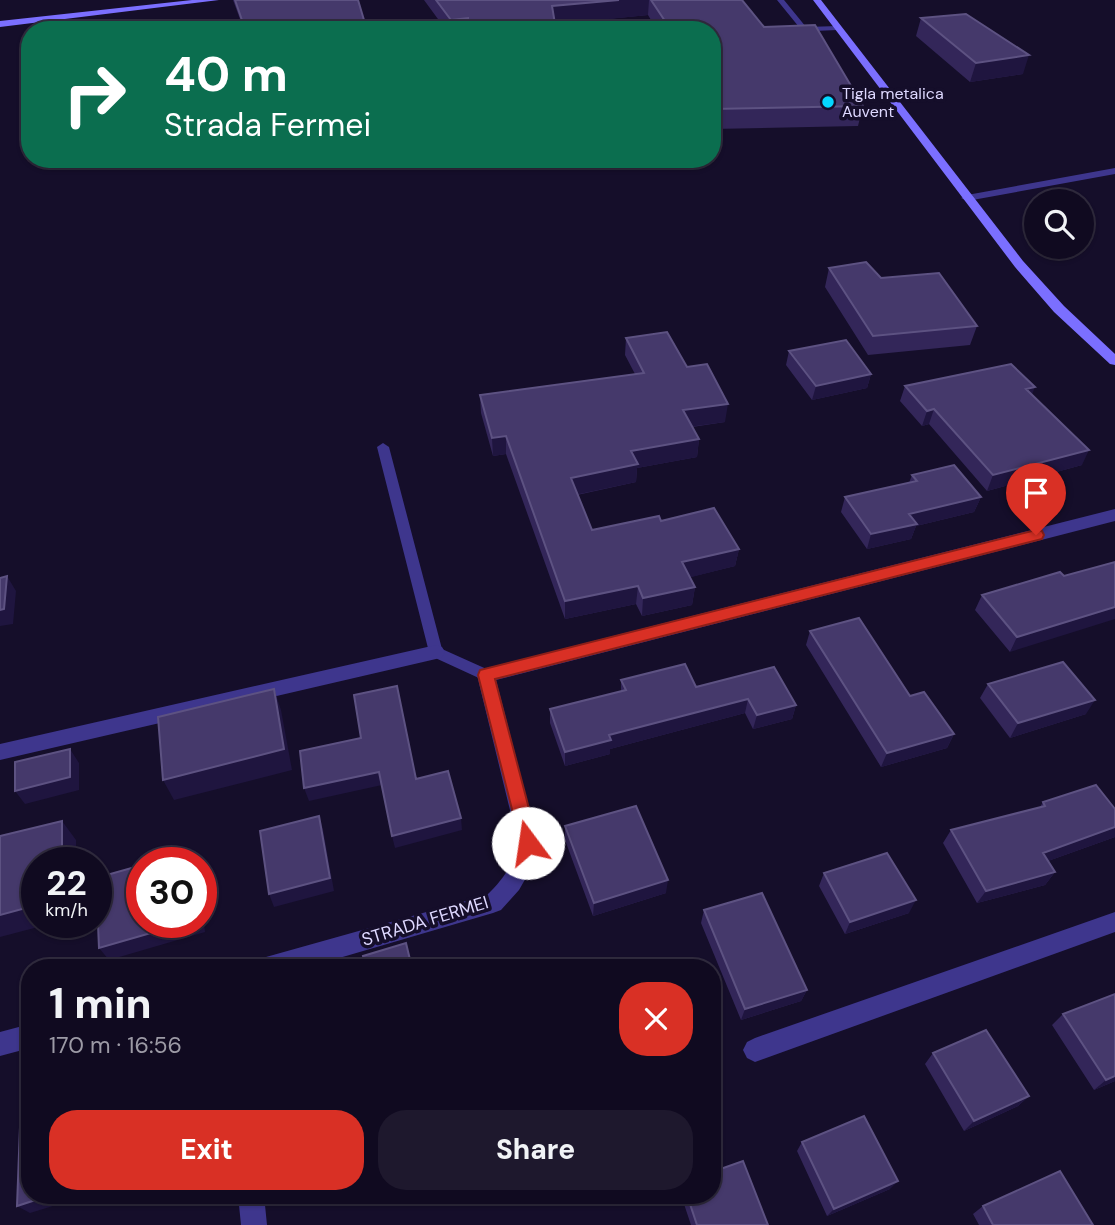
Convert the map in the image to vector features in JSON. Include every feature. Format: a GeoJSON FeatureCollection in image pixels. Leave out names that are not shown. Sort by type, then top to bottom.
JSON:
{"type":"FeatureCollection","features":[{"type":"Feature","properties":{"kind":"main road"},"geometry":{"type":"LineString","coordinates":[[27,21],[215,0]]}},
{"type":"Feature","properties":{"kind":"main road"},"geometry":{"type":"LineString","coordinates":[[817,0],[1019,264],[1059,309],[1115,361]]}},
{"type":"Feature","properties":{"kind":"main road"},"geometry":{"type":"LineString","coordinates":[[0,24],[21,22]]}},
{"type":"Feature","properties":{"kind":"street"},"geometry":{"type":"LineString","coordinates":[[968,198],[1115,171]]}},
{"type":"Feature","properties":{"kind":"street"},"geometry":{"type":"LineString","coordinates":[[486,675],[1115,515]]}},
{"type":"Feature","properties":{"kind":"street"},"geometry":{"type":"LineString","coordinates":[[0,752],[436,652]]}},
{"type":"Feature","properties":{"kind":"street","name":"STRADA FERMEI"},"geometry":{"type":"LineString","coordinates":[[297,959],[493,903],[510,887],[524,865],[528,843],[486,675]]}},
{"type":"Feature","properties":{"kind":"street"},"geometry":{"type":"LineString","coordinates":[[755,1050],[1115,922]]}},
{"type":"Feature","properties":{"kind":"street"},"geometry":{"type":"LineString","coordinates":[[0,1044],[21,1038]]}},
{"type":"Feature","properties":{"kind":"street"},"geometry":{"type":"LineString","coordinates":[[252,1204],[254,1225]]}},
{"type":"Feature","properties":{"kind":"lane"},"geometry":{"type":"LineString","coordinates":[[780,0],[804,29]]}},
{"type":"Feature","properties":{"kind":"lane"},"geometry":{"type":"LineString","coordinates":[[783,30],[838,28]]}},
{"type":"Feature","properties":{"kind":"lane"},"geometry":{"type":"LineString","coordinates":[[383,447],[436,652],[486,675]]}},
{"type":"Feature","properties":{"kind":"building"},"geometry":{"type":"Polygon","coordinates":[[[235,0],[358,0],[364,20],[352,21],[242,21],[235,0]]]}},
{"type":"Feature","properties":{"kind":"building"},"geometry":{"type":"Polygon","coordinates":[[[436,0],[619,0],[552,6],[554,21],[468,21],[468,18],[451,20],[436,0]]]}},
{"type":"Feature","properties":{"kind":"building"},"geometry":{"type":"Polygon","coordinates":[[[651,0],[742,0],[764,27],[815,25],[863,106],[721,109],[721,21],[665,21],[651,0]]]}},
{"type":"Feature","properties":{"kind":"building"},"geometry":{"type":"Polygon","coordinates":[[[966,14],[1029,55],[976,63],[921,18],[966,14]]]}},
{"type":"Feature","properties":{"kind":"building"},"geometry":{"type":"Polygon","coordinates":[[[866,262],[881,278],[939,273],[977,326],[873,336],[829,268],[866,262]]]}},
{"type":"Feature","properties":{"kind":"building"},"geometry":{"type":"Polygon","coordinates":[[[667,332],[687,367],[707,364],[728,404],[683,410],[699,439],[631,451],[638,464],[571,478],[592,530],[659,516],[661,521],[714,508],[739,549],[682,562],[695,587],[643,598],[638,586],[565,601],[506,436],[492,438],[480,395],[644,373],[626,338],[667,332]]]}},
{"type":"Feature","properties":{"kind":"building"},"geometry":{"type":"Polygon","coordinates":[[[846,340],[871,374],[816,386],[789,351],[846,340]]]}},
{"type":"Feature","properties":{"kind":"building"},"geometry":{"type":"Polygon","coordinates":[[[1011,364],[1035,387],[1026,389],[1089,450],[993,475],[934,409],[927,411],[905,386],[1011,364]]]}},
{"type":"Feature","properties":{"kind":"building"},"geometry":{"type":"Polygon","coordinates":[[[954,465],[981,497],[909,514],[917,524],[871,534],[845,497],[917,481],[912,475],[954,465]]]}},
{"type":"Feature","properties":{"kind":"building"},"geometry":{"type":"Polygon","coordinates":[[[1115,562],[1115,607],[1017,637],[982,595],[1060,572],[1064,576],[1115,562]]]}},
{"type":"Feature","properties":{"kind":"building"},"geometry":{"type":"Polygon","coordinates":[[[7,576],[4,609],[0,610],[0,578],[7,576]]]}},
{"type":"Feature","properties":{"kind":"building"},"geometry":{"type":"Polygon","coordinates":[[[859,618],[910,696],[924,692],[954,734],[887,753],[810,631],[859,618]]]}},
{"type":"Feature","properties":{"kind":"building"},"geometry":{"type":"Polygon","coordinates":[[[1063,662],[1095,700],[1018,723],[988,684],[1063,662]]]}},
{"type":"Feature","properties":{"kind":"building"},"geometry":{"type":"Polygon","coordinates":[[[685,664],[696,687],[774,667],[796,705],[757,715],[748,699],[609,735],[611,740],[565,752],[550,709],[626,690],[621,680],[685,664]]]}},
{"type":"Feature","properties":{"kind":"building"},"geometry":{"type":"Polygon","coordinates":[[[397,686],[416,779],[448,771],[461,818],[392,836],[379,772],[304,788],[300,751],[361,738],[354,695],[397,686]]]}},
{"type":"Feature","properties":{"kind":"building"},"geometry":{"type":"Polygon","coordinates":[[[274,689],[284,749],[163,780],[158,717],[274,689]]]}},
{"type":"Feature","properties":{"kind":"building"},"geometry":{"type":"Polygon","coordinates":[[[70,749],[70,777],[15,791],[15,762],[70,749]]]}},
{"type":"Feature","properties":{"kind":"building"},"geometry":{"type":"Polygon","coordinates":[[[1096,785],[1115,809],[1115,827],[1043,853],[1055,872],[986,891],[951,830],[1045,806],[1043,802],[1096,785]]]}},
{"type":"Feature","properties":{"kind":"building"},"geometry":{"type":"Polygon","coordinates":[[[636,806],[668,880],[594,903],[565,826],[636,806]]]}},
{"type":"Feature","properties":{"kind":"building"},"geometry":{"type":"Polygon","coordinates":[[[319,816],[330,878],[269,894],[260,831],[319,816]]]}},
{"type":"Feature","properties":{"kind":"building"},"geometry":{"type":"Polygon","coordinates":[[[62,821],[62,847],[21,847],[21,909],[0,915],[0,836],[62,821]]]}},
{"type":"Feature","properties":{"kind":"building"},"geometry":{"type":"Polygon","coordinates":[[[887,853],[916,900],[850,922],[824,873],[887,853]]]}},
{"type":"Feature","properties":{"kind":"building"},"geometry":{"type":"Polygon","coordinates":[[[126,870],[126,938],[134,938],[99,948],[99,938],[112,938],[112,873],[126,870]]]}},
{"type":"Feature","properties":{"kind":"building"},"geometry":{"type":"Polygon","coordinates":[[[762,893],[807,990],[745,1009],[704,910],[762,893]]]}},
{"type":"Feature","properties":{"kind":"building"},"geometry":{"type":"Polygon","coordinates":[[[406,943],[410,959],[364,959],[363,956],[406,943]]]}},
{"type":"Feature","properties":{"kind":"building"},"geometry":{"type":"Polygon","coordinates":[[[1115,994],[1115,1076],[1106,1080],[1063,1014],[1115,994]]]}},
{"type":"Feature","properties":{"kind":"building"},"geometry":{"type":"Polygon","coordinates":[[[986,1030],[1029,1096],[974,1121],[933,1053],[986,1030]]]}},
{"type":"Feature","properties":{"kind":"building"},"geometry":{"type":"Polygon","coordinates":[[[864,1116],[898,1181],[834,1209],[802,1142],[864,1116]]]}},
{"type":"Feature","properties":{"kind":"building"},"geometry":{"type":"Polygon","coordinates":[[[20,1127],[21,1204],[23,1204],[17,1206],[20,1127]]]}},
{"type":"Feature","properties":{"kind":"building"},"geometry":{"type":"Polygon","coordinates":[[[743,1161],[768,1225],[697,1225],[690,1204],[721,1204],[721,1169],[743,1161]]]}},
{"type":"Feature","properties":{"kind":"building"},"geometry":{"type":"Polygon","coordinates":[[[1060,1171],[1093,1225],[993,1225],[983,1206],[1060,1171]]]}},
{"type":"Feature","properties":{"kind":"place","name":"Tigla metalica Auvent"},"geometry":{"type":"Point","coordinates":[828,102]}},
{"type":"Feature","properties":{"kind":"route"},"geometry":{"type":"LineString","coordinates":[[528,843],[486,675],[1036,535]]}}]}
